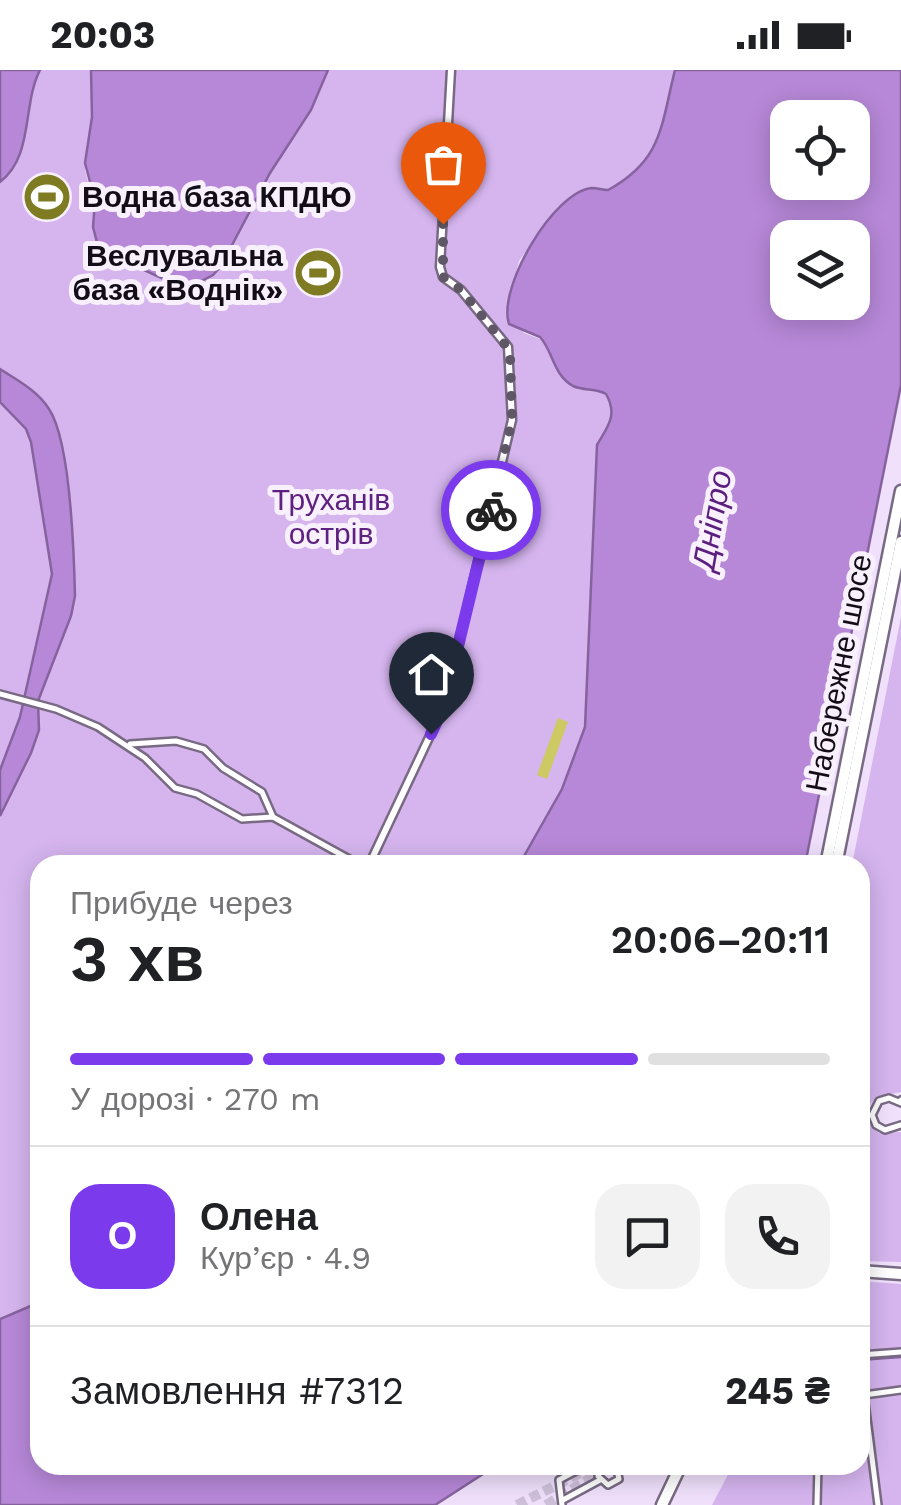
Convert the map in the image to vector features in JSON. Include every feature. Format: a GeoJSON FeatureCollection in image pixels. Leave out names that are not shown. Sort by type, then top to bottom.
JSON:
{"type":"FeatureCollection","features":[{"type":"Feature","properties":{"kind":"main road","name":"Набережне шосе"},"geometry":{"type":"LineString","coordinates":[[828,855],[901,492]]}},
{"type":"Feature","properties":{"kind":"main road","name":"Набережне шосе"},"geometry":{"type":"LineString","coordinates":[[838,855],[901,542]]}},
{"type":"Feature","properties":{"kind":"main road"},"geometry":{"type":"LineString","coordinates":[[870,1272],[901,1274]]}},
{"type":"Feature","properties":{"kind":"main road"},"geometry":{"type":"LineString","coordinates":[[662,1505],[677,1475]]}},
{"type":"Feature","properties":{"kind":"street"},"geometry":{"type":"LineString","coordinates":[[374,855],[443,708],[512,420],[508,348],[461,290],[443,277],[440,267],[451,70]]}},
{"type":"Feature","properties":{"kind":"street"},"geometry":{"type":"LineString","coordinates":[[0,694],[98,727],[128,744],[176,788],[197,794],[242,819],[273,817],[342,855]]}},
{"type":"Feature","properties":{"kind":"street"},"geometry":{"type":"LineString","coordinates":[[128,744],[176,741],[204,749],[223,768],[262,792],[273,817]]}},
{"type":"Feature","properties":{"kind":"street"},"geometry":{"type":"LineString","coordinates":[[901,1100],[879,1100],[872,1115],[876,1125],[885,1130],[901,1126]]}},
{"type":"Feature","properties":{"kind":"street"},"geometry":{"type":"LineString","coordinates":[[870,1354],[901,1352]]}},
{"type":"Feature","properties":{"kind":"street"},"geometry":{"type":"LineString","coordinates":[[870,1394],[901,1390]]}},
{"type":"Feature","properties":{"kind":"street"},"geometry":{"type":"LineString","coordinates":[[870,1442],[878,1505]]}},
{"type":"Feature","properties":{"kind":"street"},"geometry":{"type":"LineString","coordinates":[[568,1475],[559,1480],[562,1503],[600,1480],[615,1484],[620,1475]]}},
{"type":"Feature","properties":{"kind":"street"},"geometry":{"type":"LineString","coordinates":[[600,1480],[601,1475]]}},
{"type":"Feature","properties":{"kind":"street"},"geometry":{"type":"LineString","coordinates":[[817,1505],[818,1475]]}},
{"type":"Feature","properties":{"kind":"green space","name":"Труханів острів"},"geometry":{"type":"Polygon","coordinates":[[[40,70],[91,70],[92,118],[85,170],[107,257],[186,289],[213,275],[221,266],[270,173],[302,126],[328,70],[675,70],[662,124],[649,154],[626,179],[608,190],[580,193],[541,230],[519,261],[507,306],[524,333],[545,341],[562,376],[607,394],[612,408],[597,445],[585,727],[562,789],[525,855],[30,855],[30,1306],[0,1319],[0,816],[39,730],[38,701],[75,596],[67,471],[56,424],[39,397],[0,369],[0,182],[11,171],[23,144],[40,70]]]}},
{"type":"Feature","properties":{"kind":"green space"},"geometry":{"type":"Polygon","coordinates":[[[0,402],[26,429],[31,442],[52,574],[20,717],[0,770],[0,402]]]}},
{"type":"Feature","properties":{"kind":"green space"},"geometry":{"type":"Polygon","coordinates":[[[901,617],[901,1092],[876,1097],[870,1106],[870,855],[854,855],[901,617]]]}},
{"type":"Feature","properties":{"kind":"green space"},"geometry":{"type":"Polygon","coordinates":[[[870,1122],[879,1133],[901,1132],[901,1262],[870,1261],[870,1122]]]}},
{"type":"Feature","properties":{"kind":"green space"},"geometry":{"type":"Polygon","coordinates":[[[870,1282],[901,1284],[901,1505],[712,1505],[728,1475],[870,1475],[870,1282]]]}},
{"type":"Feature","properties":{"kind":"water"},"geometry":{"type":"Polygon","coordinates":[[[0,70],[40,70],[18,158],[0,182],[0,70]]]}},
{"type":"Feature","properties":{"kind":"water"},"geometry":{"type":"Polygon","coordinates":[[[91,70],[328,70],[311,110],[270,173],[221,266],[213,275],[186,289],[99,250],[93,227],[95,201],[85,163],[92,117],[91,70]]]}},
{"type":"Feature","properties":{"kind":"water","name":"Дніпро"},"geometry":{"type":"Polygon","coordinates":[[[675,70],[901,70],[901,385],[807,855],[525,855],[562,789],[585,727],[597,445],[610,420],[611,408],[606,394],[577,388],[566,381],[540,337],[509,324],[508,308],[520,266],[561,205],[577,193],[592,188],[608,190],[626,178],[640,166],[657,139],[675,70]]]}},
{"type":"Feature","properties":{"kind":"water"},"geometry":{"type":"Polygon","coordinates":[[[0,369],[39,397],[56,425],[70,499],[75,596],[38,701],[39,730],[0,816],[0,770],[20,717],[52,574],[31,442],[26,429],[0,402],[0,369]]]}},
{"type":"Feature","properties":{"kind":"water"},"geometry":{"type":"Polygon","coordinates":[[[30,1306],[30,1475],[482,1475],[435,1505],[0,1505],[0,1319],[30,1306]]]}},
{"type":"Feature","properties":{"kind":"building"},"geometry":{"type":"Polygon","coordinates":[[[558,718],[568,722],[547,779],[537,775],[558,718]]]}},
{"type":"Feature","properties":{"kind":"waterway"},"geometry":{"type":"LineString","coordinates":[[870,1359],[901,1357]]}},
{"type":"Feature","properties":{"kind":"tunnel"},"geometry":{"type":"LineString","coordinates":[[517,1505],[576,1475]]}},
{"type":"Feature","properties":{"kind":"tunnel"},"geometry":{"type":"LineString","coordinates":[[546,1505],[596,1475]]}},
{"type":"Feature","properties":{"kind":"way so far"},"geometry":{"type":"LineString","coordinates":[[443,224],[443,277],[461,290],[508,348],[510,356],[512,420],[491,510]]}},
{"type":"Feature","properties":{"kind":"place","name":"Водна база КПДЮ"},"geometry":{"type":"Point","coordinates":[47,197]}},
{"type":"Feature","properties":{"kind":"place","name":"Веслувальна база «Воднік»"},"geometry":{"type":"Point","coordinates":[318,273]}},
{"type":"Feature","properties":{"kind":"route"},"geometry":{"type":"LineString","coordinates":[[431,734],[443,708],[491,510]]}}]}
